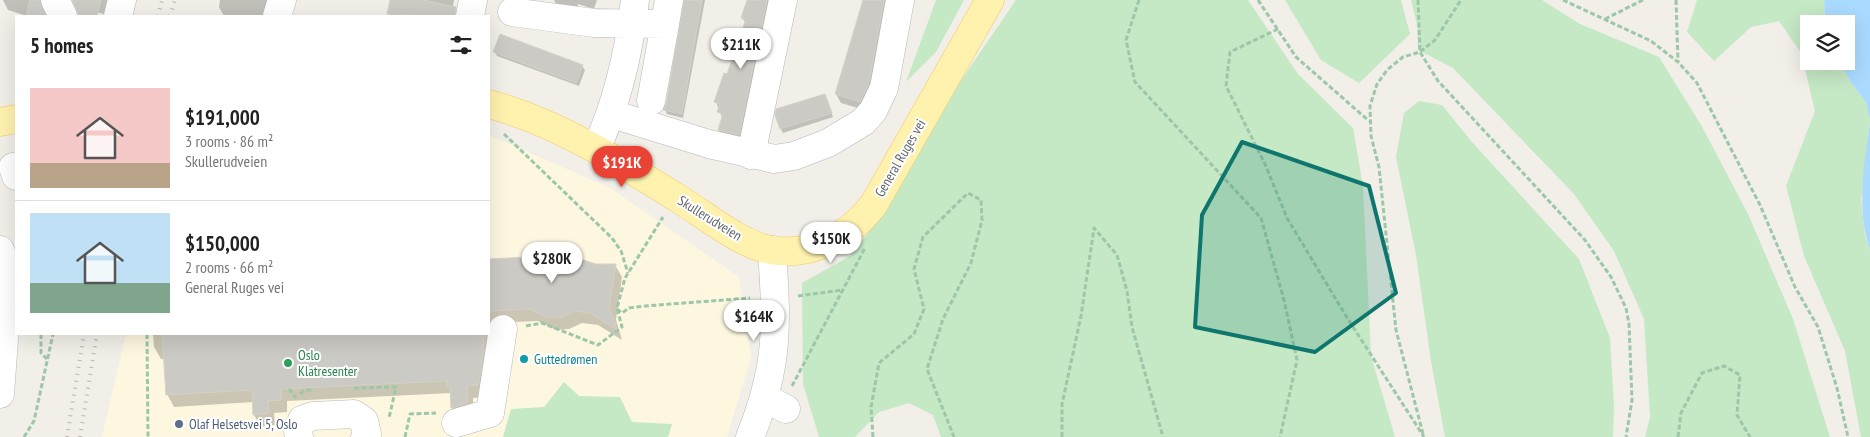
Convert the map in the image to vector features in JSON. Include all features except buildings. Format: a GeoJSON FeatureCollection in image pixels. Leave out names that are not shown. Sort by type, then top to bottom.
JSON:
{"type":"FeatureCollection","features":[{"type":"Feature","properties":{"kind":"main road","name":"General Ruges vei"},"geometry":{"type":"LineString","coordinates":[[772,250],[814,248],[844,234],[866,215],[912,140],[990,0]]}},
{"type":"Feature","properties":{"kind":"main road","name":"Skullerudveien"},"geometry":{"type":"LineString","coordinates":[[490,104],[520,113],[562,131],[628,166],[749,242],[772,250]]}},
{"type":"Feature","properties":{"kind":"main road"},"geometry":{"type":"LineString","coordinates":[[0,122],[15,119]]}},
{"type":"Feature","properties":{"kind":"street"},"geometry":{"type":"LineString","coordinates":[[55,0],[62,15]]}},
{"type":"Feature","properties":{"kind":"street"},"geometry":{"type":"LineString","coordinates":[[118,15],[122,0]]}},
{"type":"Feature","properties":{"kind":"street"},"geometry":{"type":"LineString","coordinates":[[277,15],[282,0]]}},
{"type":"Feature","properties":{"kind":"street"},"geometry":{"type":"LineString","coordinates":[[470,15],[473,0]]}},
{"type":"Feature","properties":{"kind":"street"},"geometry":{"type":"LineString","coordinates":[[751,155],[783,0]]}},
{"type":"Feature","properties":{"kind":"street"},"geometry":{"type":"LineString","coordinates":[[612,114],[751,155],[774,159],[794,156],[828,143],[863,122],[873,111],[884,88],[900,0]]}},
{"type":"Feature","properties":{"kind":"street"},"geometry":{"type":"LineString","coordinates":[[596,149],[612,114],[624,69],[634,11]]}},
{"type":"Feature","properties":{"kind":"street"},"geometry":{"type":"LineString","coordinates":[[512,12],[571,21],[634,11],[666,12],[652,101]]}},
{"type":"Feature","properties":{"kind":"street"},"geometry":{"type":"LineString","coordinates":[[750,437],[780,400],[771,372],[776,334],[772,250]]}},
{"type":"Feature","properties":{"kind":"street"},"geometry":{"type":"LineString","coordinates":[[0,394],[8,261]]}},
{"type":"Feature","properties":{"kind":"street"},"geometry":{"type":"LineString","coordinates":[[449,419],[490,412],[504,329]]}},
{"type":"Feature","properties":{"kind":"street"},"geometry":{"type":"LineString","coordinates":[[298,437],[302,420],[313,416],[354,414],[364,420],[365,437]]}},
{"type":"Feature","properties":{"kind":"path"},"geometry":{"type":"LineString","coordinates":[[1139,0],[1126,40],[1135,82],[1261,218],[1284,300],[1297,360],[1280,437]]}},
{"type":"Feature","properties":{"kind":"path"},"geometry":{"type":"LineString","coordinates":[[1258,0],[1296,56],[1370,122]]}},
{"type":"Feature","properties":{"kind":"path"},"geometry":{"type":"LineString","coordinates":[[1418,0],[1420,52],[1438,81],[1585,240],[1611,277],[1626,308],[1632,400],[1626,437]]}},
{"type":"Feature","properties":{"kind":"path"},"geometry":{"type":"LineString","coordinates":[[1424,437],[1396,330],[1379,167],[1370,122],[1370,106],[1377,84],[1387,70],[1403,57],[1420,52],[1435,40],[1461,0]]}},
{"type":"Feature","properties":{"kind":"path"},"geometry":{"type":"LineString","coordinates":[[1562,0],[1650,41],[1678,62],[1697,83],[1760,205],[1795,287],[1818,327],[1837,388],[1848,437]]}},
{"type":"Feature","properties":{"kind":"path"},"geometry":{"type":"LineString","coordinates":[[1604,19],[1643,0]]}},
{"type":"Feature","properties":{"kind":"path"},"geometry":{"type":"LineString","coordinates":[[1676,0],[1678,62]]}},
{"type":"Feature","properties":{"kind":"path"},"geometry":{"type":"LineString","coordinates":[[1278,29],[1230,52],[1226,86],[1265,164],[1286,218],[1424,437]]}},
{"type":"Feature","properties":{"kind":"path"},"geometry":{"type":"LineString","coordinates":[[500,131],[612,238],[621,251],[628,273]]}},
{"type":"Feature","properties":{"kind":"path"},"geometry":{"type":"LineString","coordinates":[[873,437],[871,407],[879,363],[914,334],[924,309],[914,269],[923,237],[968,193],[981,200],[982,220],[971,263],[943,318],[927,369],[954,437]]}},
{"type":"Feature","properties":{"kind":"path"},"geometry":{"type":"LineString","coordinates":[[504,329],[542,323],[598,345],[622,326],[617,308],[628,273],[666,212]]}},
{"type":"Feature","properties":{"kind":"path"},"geometry":{"type":"LineString","coordinates":[[1062,437],[1062,404],[1081,316],[1094,228],[1117,255],[1127,291],[1132,326],[1163,437]]}},
{"type":"Feature","properties":{"kind":"path"},"geometry":{"type":"LineString","coordinates":[[780,400],[866,247]]}},
{"type":"Feature","properties":{"kind":"path"},"geometry":{"type":"LineString","coordinates":[[795,296],[842,290]]}},
{"type":"Feature","properties":{"kind":"path"},"geometry":{"type":"LineString","coordinates":[[617,308],[622,313],[629,308],[645,306],[756,298]]}},
{"type":"Feature","properties":{"kind":"path"},"geometry":{"type":"LineString","coordinates":[[41,335],[41,353],[47,359]]}},
{"type":"Feature","properties":{"kind":"path"},"geometry":{"type":"LineString","coordinates":[[24,437],[29,436],[34,421],[52,335]]}},
{"type":"Feature","properties":{"kind":"path"},"geometry":{"type":"LineString","coordinates":[[147,335],[148,437]]}},
{"type":"Feature","properties":{"kind":"path"},"geometry":{"type":"LineString","coordinates":[[1678,437],[1680,413],[1702,373],[1724,366],[1740,375],[1737,415],[1750,437]]}},
{"type":"Feature","properties":{"kind":"path"},"geometry":{"type":"LineString","coordinates":[[289,389],[296,397]]}},
{"type":"Feature","properties":{"kind":"path"},"geometry":{"type":"LineString","coordinates":[[405,437],[410,414],[449,419]]}},
{"type":"Feature","properties":{"kind":"highlighted area"},"geometry":{"type":"Polygon","coordinates":[[[1242,142],[1369,186],[1396,293],[1315,352],[1195,327],[1202,215],[1242,142]]]}},
{"type":"Feature","properties":{"kind":"shaded area"},"geometry":{"type":"Polygon","coordinates":[[[490,135],[610,188],[739,277],[751,358],[727,437],[102,437],[126,335],[490,335],[490,135]]]}},
{"type":"Feature","properties":{"kind":"green space"},"geometry":{"type":"Polygon","coordinates":[[[936,0],[964,0],[936,52],[906,82],[936,0]]]}},
{"type":"Feature","properties":{"kind":"green space"},"geometry":{"type":"Polygon","coordinates":[[[1016,0],[1248,0],[1298,74],[1353,128],[1363,186],[1371,356],[1395,437],[941,437],[933,415],[909,403],[879,412],[855,437],[819,437],[803,384],[802,283],[850,256],[888,207],[962,79],[1016,0]]]}},
{"type":"Feature","properties":{"kind":"green space"},"geometry":{"type":"Polygon","coordinates":[[[1285,0],[1401,0],[1410,34],[1359,83],[1321,60],[1285,0]]]}},
{"type":"Feature","properties":{"kind":"green space"},"geometry":{"type":"Polygon","coordinates":[[[1411,0],[1542,0],[1580,24],[1659,57],[1701,125],[1748,214],[1793,319],[1830,437],[1645,437],[1650,417],[1644,319],[1614,251],[1574,194],[1453,68],[1418,50],[1417,24],[1411,0]]]}},
{"type":"Feature","properties":{"kind":"green space"},"geometry":{"type":"Polygon","coordinates":[[[1697,0],[1824,0],[1825,15],[1800,15],[1800,52],[1779,21],[1751,27],[1714,61],[1687,32],[1697,0]]]}},
{"type":"Feature","properties":{"kind":"green space"},"geometry":{"type":"Polygon","coordinates":[[[1805,70],[1844,70],[1866,102],[1870,121],[1861,200],[1865,235],[1870,251],[1870,437],[1861,437],[1845,351],[1804,256],[1786,186],[1815,111],[1805,70]]]}},
{"type":"Feature","properties":{"kind":"green space"},"geometry":{"type":"Polygon","coordinates":[[[1419,101],[1442,105],[1471,141],[1579,259],[1610,338],[1614,405],[1613,437],[1445,437],[1431,361],[1416,255],[1396,157],[1404,113],[1419,101]]]}},
{"type":"Feature","properties":{"kind":"green space"},"geometry":{"type":"Polygon","coordinates":[[[564,382],[579,396],[620,397],[632,422],[672,424],[668,437],[503,437],[511,409],[544,407],[564,382]]]}},
{"type":"Feature","properties":{"kind":"water"},"geometry":{"type":"Polygon","coordinates":[[[1824,0],[1870,0],[1870,121],[1866,102],[1844,70],[1855,70],[1855,15],[1825,15],[1824,0]]]}},
{"type":"Feature","properties":{"kind":"water"},"geometry":{"type":"Polygon","coordinates":[[[1870,123],[1870,250],[1863,219],[1862,187],[1870,123]]]}},
{"type":"Feature","properties":{"kind":"railway"},"geometry":{"type":"LineString","coordinates":[[158,15],[162,0]]}},
{"type":"Feature","properties":{"kind":"railway"},"geometry":{"type":"LineString","coordinates":[[170,15],[175,0]]}},
{"type":"Feature","properties":{"kind":"railway"},"geometry":{"type":"LineString","coordinates":[[67,437],[84,335]]}},
{"type":"Feature","properties":{"kind":"railway"},"geometry":{"type":"LineString","coordinates":[[80,437],[97,335]]}},
{"type":"Feature","properties":{"kind":"place","name":"Guttedrømen"},"geometry":{"type":"Point","coordinates":[524,359]}},
{"type":"Feature","properties":{"kind":"place","name":"Oslo Klatresenter"},"geometry":{"type":"Point","coordinates":[288,363]}},
{"type":"Feature","properties":{"kind":"place","name":"Olaf Helsetsvei 5, Oslo"},"geometry":{"type":"Point","coordinates":[179,424]}}]}
